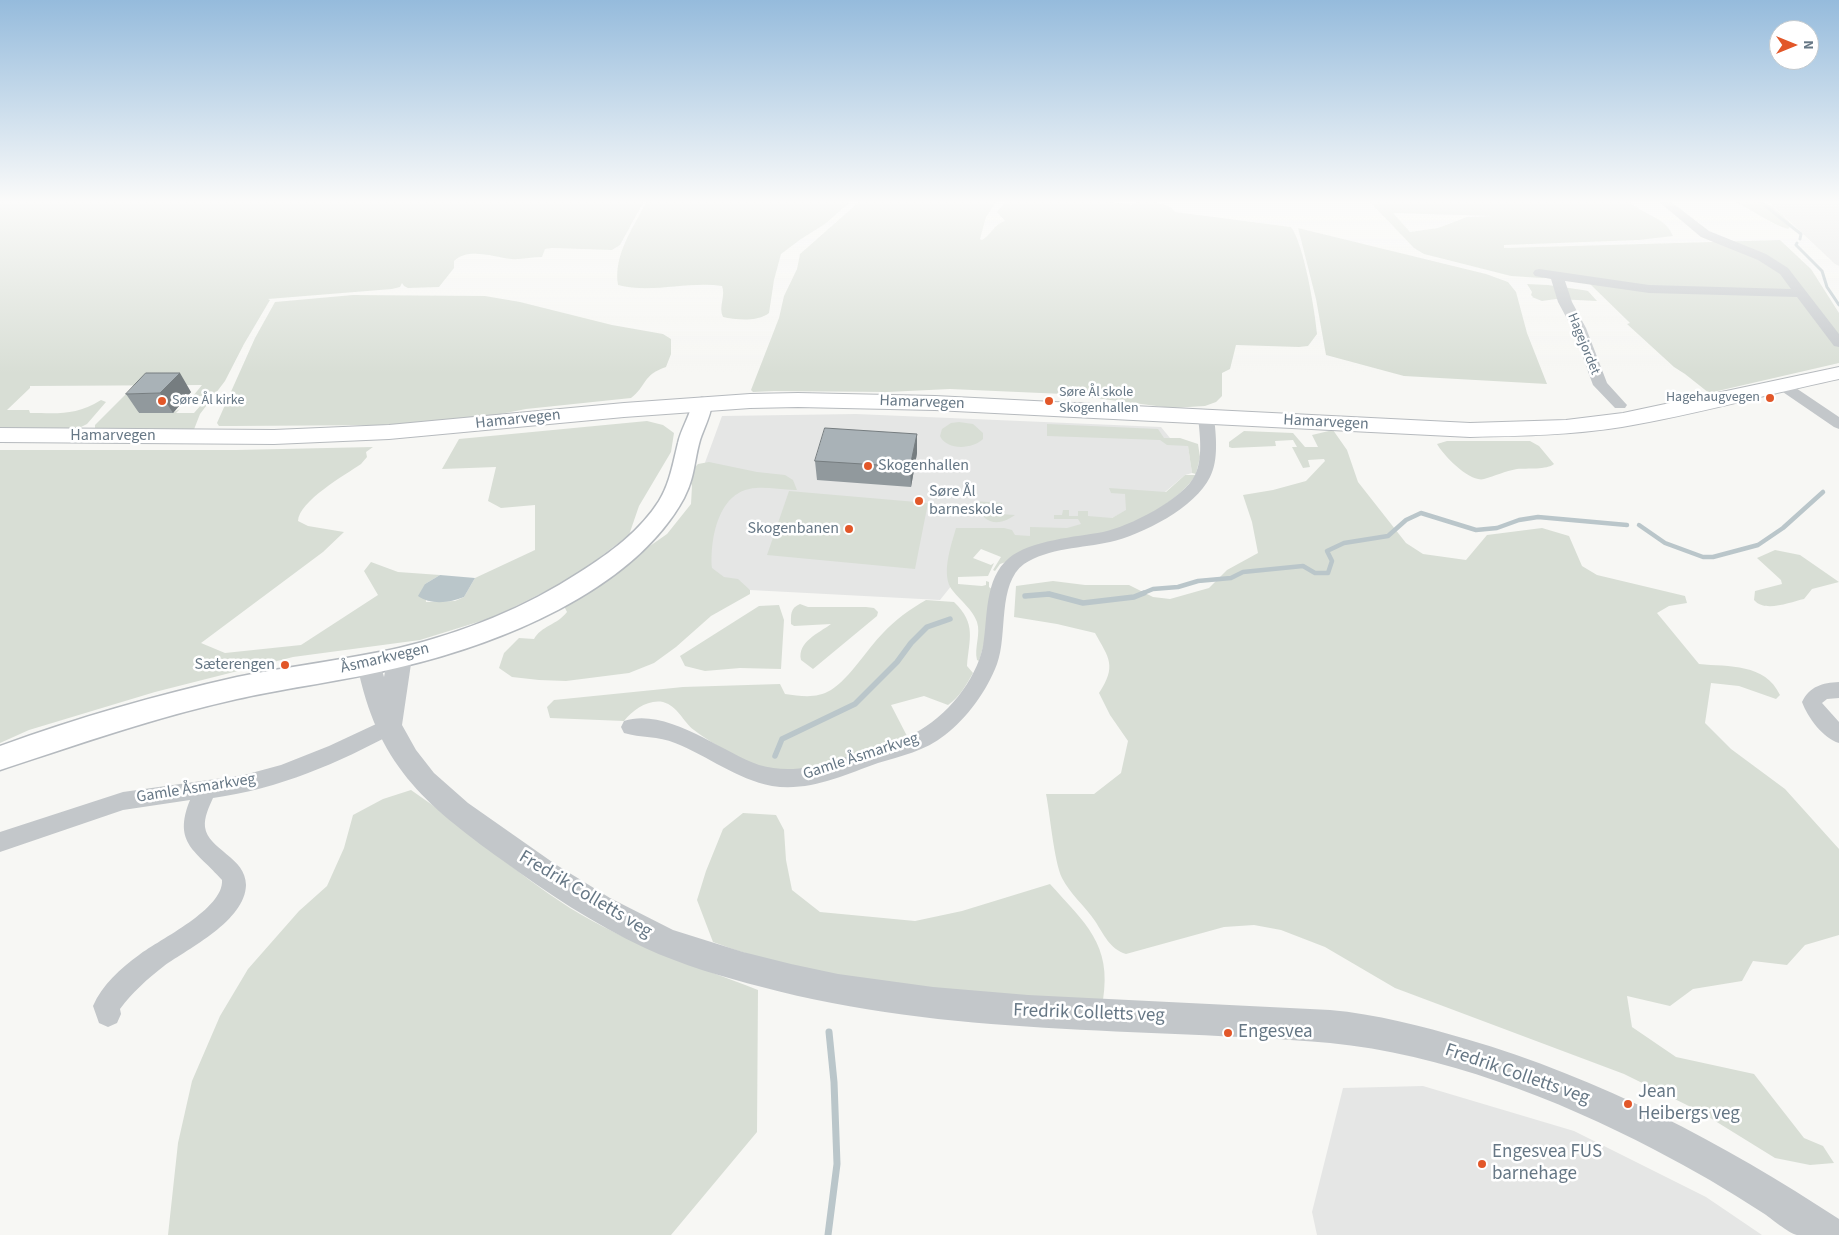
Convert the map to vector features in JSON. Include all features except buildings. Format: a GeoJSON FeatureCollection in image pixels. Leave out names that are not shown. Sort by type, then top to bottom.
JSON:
{"type":"FeatureCollection","features":[{"type":"Feature","properties":{"kind":"main road","name":"Hamarvegen"},"geometry":{"type":"LineString","coordinates":[[0,435],[274,437],[389,432],[750,401],[850,400],[1470,430],[1541,428],[1644,416],[1839,373]]}},
{"type":"Feature","properties":{"kind":"main road","name":"Åsmarkvegen"},"geometry":{"type":"LineString","coordinates":[[0,758],[46,740],[149,710],[239,688],[400,658],[467,639],[561,597],[621,555],[657,520],[676,491],[683,473],[689,441],[680,418],[692,405]]}},
{"type":"Feature","properties":{"kind":"street"},"geometry":{"type":"LineString","coordinates":[[1764,259],[1778,266],[1789,276],[1839,342]]}},
{"type":"Feature","properties":{"kind":"street"},"geometry":{"type":"LineString","coordinates":[[1539,273],[1649,289],[1802,294]]}},
{"type":"Feature","properties":{"kind":"street","name":"Hagejordet"},"geometry":{"type":"LineString","coordinates":[[1557,276],[1565,302],[1579,328],[1600,385],[1620,405]]}},
{"type":"Feature","properties":{"kind":"street"},"geometry":{"type":"LineString","coordinates":[[1782,385],[1839,424]]}},
{"type":"Feature","properties":{"kind":"street","name":"Gamle Åsmarkveg"},"geometry":{"type":"LineString","coordinates":[[631,727],[658,729],[682,736],[748,770],[766,776],[786,778],[802,778],[824,772],[912,744],[931,734],[946,722],[971,692],[986,670],[991,652],[998,600],[1004,577],[1015,562],[1033,553],[1124,532],[1152,518],[1184,497],[1197,486],[1206,466],[1206,417]]}},
{"type":"Feature","properties":{"kind":"street"},"geometry":{"type":"LineString","coordinates":[[389,726],[400,658]]}},
{"type":"Feature","properties":{"kind":"street","name":"Fredrik Colletts veg"},"geometry":{"type":"LineString","coordinates":[[369,664],[372,679],[389,726],[413,768],[433,789],[476,825],[530,864],[591,903],[658,938],[718,959],[785,979],[886,998],[978,1009],[1299,1024],[1369,1032],[1501,1065],[1585,1097],[1660,1132],[1734,1172],[1779,1200],[1829,1235]]}},
{"type":"Feature","properties":{"kind":"street"},"geometry":{"type":"LineString","coordinates":[[1830,691],[1815,695],[1812,702],[1815,710],[1839,735]]}},
{"type":"Feature","properties":{"kind":"street","name":"Gamle Åsmarkveg"},"geometry":{"type":"LineString","coordinates":[[0,842],[93,810],[126,801],[246,783],[288,771],[324,758],[389,726]]}},
{"type":"Feature","properties":{"kind":"street"},"geometry":{"type":"LineString","coordinates":[[108,1014],[106,1006],[118,989],[156,957],[215,916],[228,901],[235,887],[232,874],[203,848],[194,829],[194,817],[205,790]]}},
{"type":"Feature","properties":{"kind":"shaded area"},"geometry":{"type":"Polygon","coordinates":[[[0,259],[458,259],[454,261],[454,268],[439,287],[408,288],[402,283],[400,287],[392,289],[268,299],[270,300],[225,381],[200,414],[193,432],[96,430],[95,425],[126,394],[157,392],[138,413],[172,413],[180,409],[176,413],[194,413],[209,396],[193,396],[202,385],[30,386],[7,410],[29,410],[30,413],[58,413],[83,409],[101,400],[106,402],[87,424],[77,429],[0,431],[0,259]]]}},
{"type":"Feature","properties":{"kind":"shaded area"},"geometry":{"type":"Polygon","coordinates":[[[620,259],[780,259],[769,313],[759,318],[747,320],[723,317],[721,309],[722,286],[696,285],[643,288],[618,285],[620,259]]]}},
{"type":"Feature","properties":{"kind":"shaded area"},"geometry":{"type":"Polygon","coordinates":[[[799,259],[1303,259],[1317,334],[1308,346],[1236,345],[1230,369],[1222,373],[1222,396],[1216,402],[1205,406],[1172,408],[1064,394],[950,389],[887,392],[753,392],[751,390],[779,318],[784,296],[797,269],[799,259]]]}},
{"type":"Feature","properties":{"kind":"shaded area"},"geometry":{"type":"Polygon","coordinates":[[[1306,259],[1423,259],[1486,274],[1508,282],[1516,292],[1527,333],[1547,384],[1404,376],[1326,355],[1316,299],[1306,259]]]}},
{"type":"Feature","properties":{"kind":"shaded area"},"geometry":{"type":"Polygon","coordinates":[[[1442,259],[1800,259],[1811,269],[1839,313],[1839,363],[1709,393],[1674,367],[1627,324],[1630,323],[1590,284],[1571,277],[1511,276],[1442,259]]]}},
{"type":"Feature","properties":{"kind":"shaded area"},"geometry":{"type":"Polygon","coordinates":[[[1829,259],[1839,259],[1839,266],[1829,259]]]}},
{"type":"Feature","properties":{"kind":"shaded area"},"geometry":{"type":"Polygon","coordinates":[[[1527,284],[1588,291],[1597,301],[1556,299],[1542,301],[1532,297],[1532,292],[1527,284]]]}},
{"type":"Feature","properties":{"kind":"shaded area"},"geometry":{"type":"Polygon","coordinates":[[[353,295],[485,296],[520,302],[612,325],[663,334],[671,339],[671,354],[666,367],[649,377],[631,398],[526,409],[480,418],[387,425],[219,426],[217,423],[255,338],[275,302],[353,295]]]}},
{"type":"Feature","properties":{"kind":"shaded area","name":"Søre Ål barneskole"},"geometry":{"type":"Polygon","coordinates":[[[856,414],[1161,427],[1170,438],[1188,446],[1192,473],[1185,475],[1165,492],[1112,518],[1033,539],[961,542],[952,585],[940,600],[750,590],[720,585],[676,566],[703,468],[722,416],[856,414]]]}},
{"type":"Feature","properties":{"kind":"shaded area"},"geometry":{"type":"Polygon","coordinates":[[[647,421],[663,425],[674,433],[671,452],[639,506],[629,535],[574,577],[494,617],[420,640],[293,657],[155,692],[29,730],[0,743],[0,450],[236,450],[373,447],[366,452],[367,457],[361,464],[314,497],[300,513],[298,521],[308,526],[344,532],[323,552],[201,643],[225,653],[301,645],[378,595],[364,571],[371,562],[398,572],[440,575],[425,584],[426,602],[455,601],[464,597],[475,578],[535,550],[535,505],[501,508],[488,501],[496,467],[442,469],[459,439],[647,421]]]}},
{"type":"Feature","properties":{"kind":"shaded area"},"geometry":{"type":"Polygon","coordinates":[[[951,423],[973,424],[983,433],[983,439],[973,445],[960,447],[943,441],[940,436],[942,429],[951,423]]]}},
{"type":"Feature","properties":{"kind":"shaded area"},"geometry":{"type":"Polygon","coordinates":[[[1047,424],[1158,429],[1164,438],[1180,438],[1198,444],[1200,457],[1196,474],[1192,473],[1188,446],[1167,445],[1160,440],[1047,436],[1047,424]]]}},
{"type":"Feature","properties":{"kind":"shaded area"},"geometry":{"type":"Polygon","coordinates":[[[1333,430],[1347,450],[1358,482],[1406,543],[1423,554],[1466,560],[1487,535],[1542,528],[1569,536],[1582,566],[1597,575],[1685,596],[1687,603],[1669,606],[1657,613],[1699,664],[1734,667],[1756,672],[1765,677],[1780,695],[1776,699],[1739,686],[1711,683],[1705,723],[1731,749],[1785,789],[1839,849],[1839,935],[1805,945],[1787,965],[1753,961],[1742,981],[1693,989],[1670,1006],[1627,996],[1632,1027],[1676,1057],[1754,1074],[1804,1138],[1823,1146],[1834,1163],[1810,1165],[1775,1158],[1699,1111],[1624,1074],[1395,988],[1325,947],[1281,930],[1254,925],[1224,927],[1126,954],[1120,952],[1108,941],[1065,884],[1057,861],[1046,794],[1094,794],[1121,773],[1128,741],[1110,715],[1099,693],[1108,676],[1109,662],[1095,633],[1014,617],[1016,586],[1053,581],[1085,585],[1129,585],[1153,597],[1170,599],[1209,588],[1227,570],[1258,553],[1252,522],[1243,495],[1273,490],[1306,481],[1325,461],[1324,459],[1308,460],[1310,467],[1303,468],[1292,447],[1297,447],[1293,440],[1275,441],[1276,446],[1232,448],[1229,447],[1229,442],[1244,431],[1293,433],[1305,447],[1318,447],[1312,435],[1333,430]]]}},
{"type":"Feature","properties":{"kind":"shaded area"},"geometry":{"type":"Polygon","coordinates":[[[1447,441],[1530,441],[1539,446],[1554,464],[1542,468],[1517,469],[1478,479],[1465,473],[1445,455],[1437,444],[1447,441]]]}},
{"type":"Feature","properties":{"kind":"shaded area"},"geometry":{"type":"Polygon","coordinates":[[[709,462],[757,472],[785,475],[793,480],[797,490],[756,488],[743,491],[733,497],[719,518],[713,544],[712,568],[724,577],[738,579],[750,590],[750,594],[711,616],[676,647],[654,663],[629,673],[566,681],[539,680],[512,677],[499,668],[504,653],[519,638],[534,639],[541,631],[559,620],[567,612],[564,606],[667,534],[691,504],[692,486],[690,481],[692,470],[698,464],[709,462]]]}},
{"type":"Feature","properties":{"kind":"shaded area"},"geometry":{"type":"Polygon","coordinates":[[[1185,475],[1196,475],[1179,494],[1159,509],[1135,522],[1109,532],[1000,564],[995,571],[993,570],[1001,557],[981,549],[973,558],[991,565],[994,563],[988,576],[958,577],[958,584],[982,586],[986,585],[986,581],[989,582],[989,587],[993,590],[989,626],[979,661],[977,660],[977,622],[949,585],[947,577],[949,552],[956,528],[1004,528],[1012,530],[1015,535],[1030,536],[1030,527],[1067,528],[1081,524],[1078,519],[1054,519],[1054,515],[1062,515],[1063,510],[1069,510],[1069,516],[1078,516],[1078,511],[1088,511],[1088,516],[1112,518],[1126,510],[1125,494],[1111,493],[1109,488],[1166,492],[1185,475]]]}},
{"type":"Feature","properties":{"kind":"shaded area","name":"Skogenbanen"},"geometry":{"type":"Polygon","coordinates":[[[789,491],[928,503],[915,569],[767,555],[789,491]]]}},
{"type":"Feature","properties":{"kind":"shaded area"},"geometry":{"type":"Polygon","coordinates":[[[975,501],[1002,503],[1001,514],[1015,515],[1003,521],[993,522],[983,517],[974,506],[975,501]]]}},
{"type":"Feature","properties":{"kind":"shaded area"},"geometry":{"type":"Polygon","coordinates":[[[1775,550],[1800,555],[1839,582],[1812,589],[1804,599],[1778,606],[1759,604],[1754,600],[1755,591],[1782,584],[1781,580],[1757,558],[1775,550]]]}},
{"type":"Feature","properties":{"kind":"shaded area"},"geometry":{"type":"Polygon","coordinates":[[[440,575],[475,578],[464,597],[458,599],[434,602],[418,596],[425,584],[440,575]]]}},
{"type":"Feature","properties":{"kind":"shaded area"},"geometry":{"type":"Polygon","coordinates":[[[926,600],[954,602],[966,617],[970,632],[967,666],[973,673],[959,695],[948,705],[924,696],[891,705],[907,736],[843,761],[809,769],[793,770],[776,770],[755,765],[702,736],[690,727],[673,707],[663,702],[652,702],[641,706],[624,721],[550,718],[547,707],[554,700],[683,687],[780,684],[785,694],[820,695],[838,685],[888,628],[903,615],[926,600]]]}},
{"type":"Feature","properties":{"kind":"shaded area"},"geometry":{"type":"Polygon","coordinates":[[[800,604],[808,607],[866,607],[874,608],[878,612],[877,616],[813,669],[801,660],[802,648],[810,639],[831,624],[794,626],[791,624],[792,612],[800,604]]]}},
{"type":"Feature","properties":{"kind":"shaded area"},"geometry":{"type":"Polygon","coordinates":[[[779,605],[784,620],[781,669],[740,668],[705,671],[685,666],[680,656],[759,606],[779,605]]]}},
{"type":"Feature","properties":{"kind":"shaded area"},"geometry":{"type":"Polygon","coordinates":[[[411,790],[529,880],[592,921],[662,953],[758,990],[757,1132],[671,1235],[168,1235],[178,1143],[192,1081],[220,1016],[248,969],[299,911],[327,886],[344,848],[353,815],[383,799],[411,790]]]}},
{"type":"Feature","properties":{"kind":"shaded area"},"geometry":{"type":"Polygon","coordinates":[[[743,813],[776,815],[784,830],[786,860],[792,890],[820,912],[915,921],[962,911],[1050,884],[1085,923],[1099,949],[1105,981],[1103,1000],[955,991],[856,979],[808,970],[713,942],[697,900],[706,871],[723,829],[743,813]]]}},
{"type":"Feature","properties":{"kind":"shaded area","name":"Engesvea FUS barnehage"},"geometry":{"type":"Polygon","coordinates":[[[1423,1086],[1574,1131],[1706,1197],[1762,1235],[1317,1235],[1312,1212],[1343,1088],[1423,1086]]]}},
{"type":"Feature","properties":{"kind":"waterway"},"geometry":{"type":"LineString","coordinates":[[1810,259],[1822,271],[1827,287],[1839,305]]}},
{"type":"Feature","properties":{"kind":"waterway"},"geometry":{"type":"LineString","coordinates":[[1639,525],[1665,543],[1703,557],[1713,557],[1758,545],[1783,528],[1823,492]]}},
{"type":"Feature","properties":{"kind":"waterway"},"geometry":{"type":"LineString","coordinates":[[1141,594],[1153,589],[1178,587],[1198,581],[1231,578],[1243,572],[1303,566],[1315,573],[1328,573],[1332,561],[1327,551],[1344,543],[1388,536],[1406,520],[1421,513],[1476,530],[1497,528],[1519,520],[1538,517],[1627,525]]}},
{"type":"Feature","properties":{"kind":"waterway"},"geometry":{"type":"LineString","coordinates":[[1049,594],[1083,603],[1134,597],[1144,593]]}},
{"type":"Feature","properties":{"kind":"waterway"},"geometry":{"type":"LineString","coordinates":[[1025,596],[1049,594]]}},
{"type":"Feature","properties":{"kind":"waterway"},"geometry":{"type":"LineString","coordinates":[[775,756],[782,739],[855,704],[897,662],[911,643],[927,627],[950,619]]}},
{"type":"Feature","properties":{"kind":"waterway"},"geometry":{"type":"LineString","coordinates":[[828,1235],[837,1164],[834,1082],[829,1032]]}},
{"type":"Feature","properties":{"kind":"place","name":"Hagehaugvegen"},"geometry":{"type":"Point","coordinates":[1770,398]}},
{"type":"Feature","properties":{"kind":"place","name":"Søre Ål kirke"},"geometry":{"type":"Point","coordinates":[162,401]}},
{"type":"Feature","properties":{"kind":"place","name":"Søre Ål skole Skogenhallen"},"geometry":{"type":"Point","coordinates":[1049,401]}},
{"type":"Feature","properties":{"kind":"place","name":"Skogenhallen"},"geometry":{"type":"Point","coordinates":[868,466]}},
{"type":"Feature","properties":{"kind":"place","name":"Søre Ål barneskole"},"geometry":{"type":"Point","coordinates":[919,501]}},
{"type":"Feature","properties":{"kind":"place","name":"Skogenbanen"},"geometry":{"type":"Point","coordinates":[849,529]}},
{"type":"Feature","properties":{"kind":"place","name":"Sæterengen"},"geometry":{"type":"Point","coordinates":[285,665]}},
{"type":"Feature","properties":{"kind":"place","name":"Engesvea"},"geometry":{"type":"Point","coordinates":[1228,1033]}},
{"type":"Feature","properties":{"kind":"place","name":"Jean Heibergs veg"},"geometry":{"type":"Point","coordinates":[1628,1104]}},
{"type":"Feature","properties":{"kind":"place","name":"Engesvea FUS barnehage"},"geometry":{"type":"Point","coordinates":[1482,1164]}}]}
